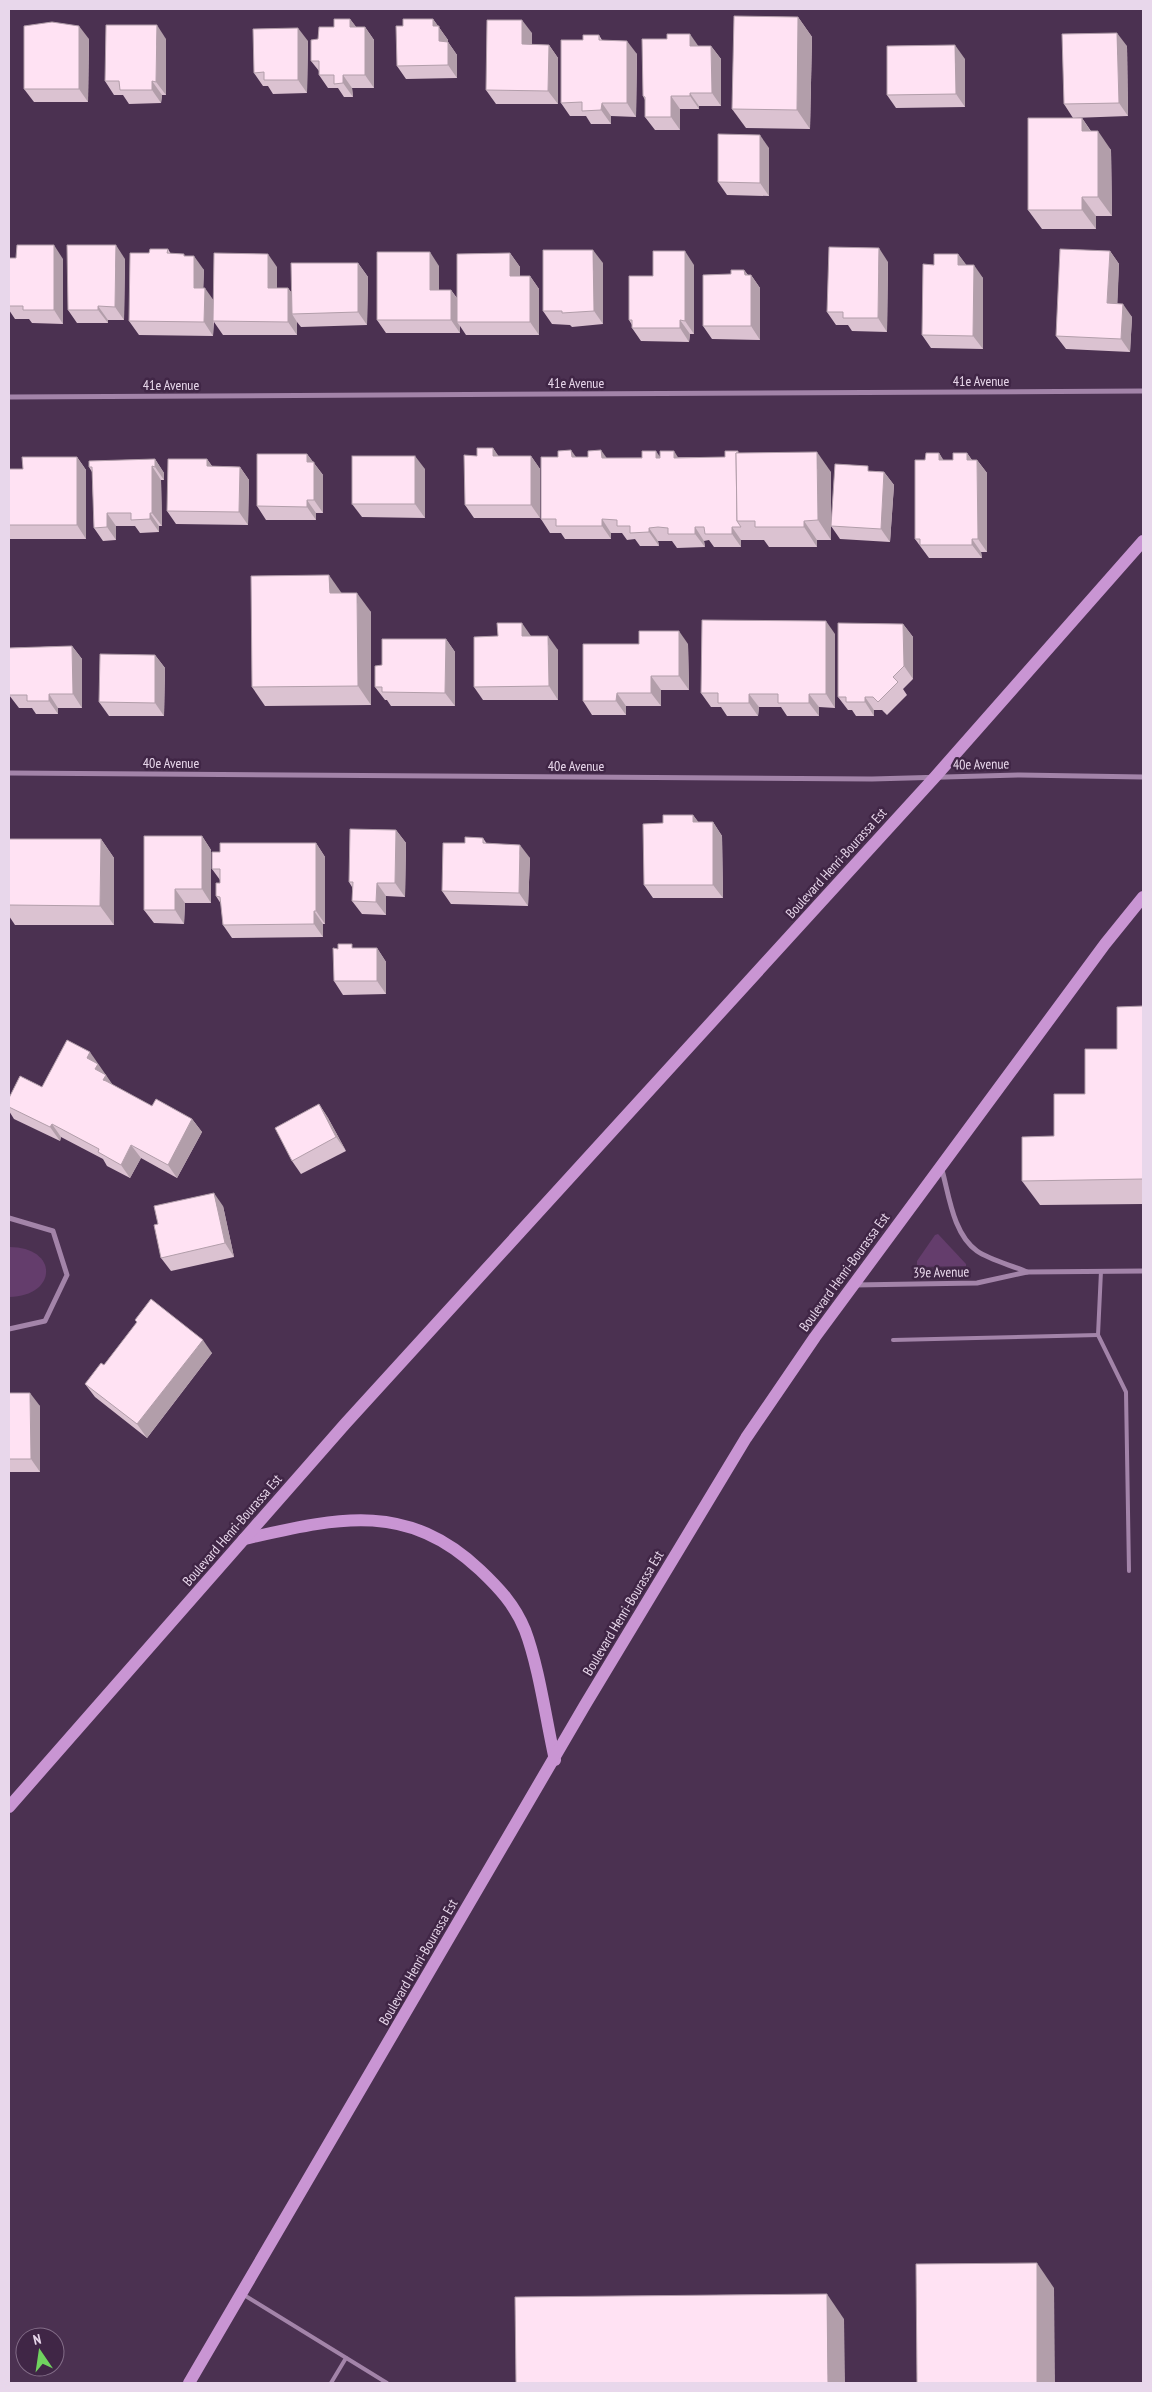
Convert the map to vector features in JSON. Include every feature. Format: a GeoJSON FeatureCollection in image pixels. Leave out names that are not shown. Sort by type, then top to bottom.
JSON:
{"type":"FeatureCollection","features":[{"type":"Feature","properties":{"kind":"main road","name":"Boulevard Henri-Bourassa Est"},"geometry":{"type":"LineString","coordinates":[[9,1807],[379,1387],[935,776],[1143,541]]}},
{"type":"Feature","properties":{"kind":"main road","name":"Boulevard Henri-Bourassa Est"},"geometry":{"type":"LineString","coordinates":[[189,2383],[554,1760],[746,1438],[815,1337],[1105,944],[1143,897]]}},
{"type":"Feature","properties":{"kind":"main road"},"geometry":{"type":"LineString","coordinates":[[244,1539],[314,1523],[363,1518],[406,1526],[451,1546],[470,1560],[506,1595],[517,1613],[531,1652],[554,1760]]}},
{"type":"Feature","properties":{"kind":"street","name":"41e Avenue"},"geometry":{"type":"LineString","coordinates":[[9,397],[1143,391]]}},
{"type":"Feature","properties":{"kind":"street","name":"40e Avenue"},"geometry":{"type":"LineString","coordinates":[[9,773],[864,779],[1020,775],[1143,777]]}},
{"type":"Feature","properties":{"kind":"street","name":"39e Avenue"},"geometry":{"type":"LineString","coordinates":[[941,1166],[958,1224],[969,1244],[979,1252],[1027,1272]]}},
{"type":"Feature","properties":{"kind":"street"},"geometry":{"type":"LineString","coordinates":[[9,1218],[53,1230],[67,1275],[44,1321],[9,1329]]}},
{"type":"Feature","properties":{"kind":"street","name":"39e Avenue"},"geometry":{"type":"LineString","coordinates":[[854,1285],[977,1283],[1027,1272],[1143,1271]]}},
{"type":"Feature","properties":{"kind":"lane"},"geometry":{"type":"LineString","coordinates":[[1101,1272],[1098,1335],[1126,1392],[1129,1571]]}},
{"type":"Feature","properties":{"kind":"lane"},"geometry":{"type":"LineString","coordinates":[[893,1340],[1098,1335]]}},
{"type":"Feature","properties":{"kind":"lane"},"geometry":{"type":"LineString","coordinates":[[242,2293],[387,2383]]}},
{"type":"Feature","properties":{"kind":"lane"},"geometry":{"type":"LineString","coordinates":[[331,2383],[346,2358]]}},
{"type":"Feature","properties":{"kind":"shaded area"},"geometry":{"type":"Polygon","coordinates":[[[938,1234],[966,1266],[917,1267],[917,1261],[935,1235],[938,1234]]]}},
{"type":"Feature","properties":{"kind":"shaded area"},"geometry":{"type":"Polygon","coordinates":[[[9,1247],[25,1249],[37,1255],[44,1263],[46,1272],[44,1281],[37,1289],[25,1295],[9,1297],[9,1247]]]}},
{"type":"Feature","properties":{"kind":"building"},"geometry":{"type":"Polygon","coordinates":[[[734,16],[798,17],[797,110],[732,109],[734,16]]]}},
{"type":"Feature","properties":{"kind":"building"},"geometry":{"type":"Polygon","coordinates":[[[334,19],[350,19],[350,27],[365,27],[365,75],[343,75],[343,83],[334,84],[334,75],[319,75],[319,61],[311,61],[311,40],[318,39],[319,27],[334,27],[334,19]]]}},
{"type":"Feature","properties":{"kind":"building"},"geometry":{"type":"Polygon","coordinates":[[[403,19],[433,19],[433,26],[439,26],[439,41],[448,42],[448,65],[397,66],[396,26],[403,26],[403,19]]]}},
{"type":"Feature","properties":{"kind":"building"},"geometry":{"type":"Polygon","coordinates":[[[487,20],[522,20],[522,44],[549,45],[548,91],[486,90],[487,20]]]}},
{"type":"Feature","properties":{"kind":"building"},"geometry":{"type":"Polygon","coordinates":[[[52,22],[79,26],[79,89],[24,89],[24,26],[52,22]]]}},
{"type":"Feature","properties":{"kind":"building"},"geometry":{"type":"Polygon","coordinates":[[[106,25],[157,25],[156,82],[152,81],[152,90],[120,90],[119,81],[105,81],[106,25]]]}},
{"type":"Feature","properties":{"kind":"building"},"geometry":{"type":"Polygon","coordinates":[[[298,28],[298,80],[264,80],[264,72],[254,73],[253,29],[298,28]]]}},
{"type":"Feature","properties":{"kind":"building"},"geometry":{"type":"Polygon","coordinates":[[[1117,33],[1119,103],[1064,104],[1062,34],[1117,33]]]}},
{"type":"Feature","properties":{"kind":"building"},"geometry":{"type":"Polygon","coordinates":[[[667,34],[690,34],[690,46],[711,46],[712,93],[690,93],[690,96],[671,96],[671,117],[645,117],[642,39],[667,39],[667,34]]]}},
{"type":"Feature","properties":{"kind":"building"},"geometry":{"type":"Polygon","coordinates":[[[583,35],[599,35],[599,40],[627,41],[627,103],[602,103],[601,110],[582,111],[582,102],[561,103],[561,40],[583,40],[583,35]]]}},
{"type":"Feature","properties":{"kind":"building"},"geometry":{"type":"Polygon","coordinates":[[[955,45],[956,94],[887,95],[887,46],[955,45]]]}},
{"type":"Feature","properties":{"kind":"building"},"geometry":{"type":"Polygon","coordinates":[[[1028,118],[1082,118],[1082,131],[1098,131],[1098,197],[1082,197],[1082,210],[1028,210],[1028,118]]]}},
{"type":"Feature","properties":{"kind":"building"},"geometry":{"type":"Polygon","coordinates":[[[718,134],[760,135],[760,183],[718,182],[718,134]]]}},
{"type":"Feature","properties":{"kind":"building"},"geometry":{"type":"Polygon","coordinates":[[[17,245],[54,245],[54,310],[23,310],[23,306],[9,306],[9,258],[16,258],[17,245]]]}},
{"type":"Feature","properties":{"kind":"building"},"geometry":{"type":"Polygon","coordinates":[[[67,245],[116,245],[115,307],[98,306],[98,310],[68,310],[67,245]]]}},
{"type":"Feature","properties":{"kind":"building"},"geometry":{"type":"Polygon","coordinates":[[[829,247],[879,248],[878,318],[843,318],[843,312],[827,312],[829,247]]]}},
{"type":"Feature","properties":{"kind":"building"},"geometry":{"type":"Polygon","coordinates":[[[150,249],[168,249],[167,253],[194,256],[194,288],[205,288],[204,322],[129,321],[130,253],[149,253],[150,249]]]}},
{"type":"Feature","properties":{"kind":"building"},"geometry":{"type":"Polygon","coordinates":[[[1060,249],[1110,251],[1107,303],[1123,304],[1121,339],[1056,336],[1060,249]]]}},
{"type":"Feature","properties":{"kind":"building"},"geometry":{"type":"Polygon","coordinates":[[[543,250],[593,250],[594,311],[562,313],[562,311],[543,311],[543,250]]]}},
{"type":"Feature","properties":{"kind":"building"},"geometry":{"type":"Polygon","coordinates":[[[653,251],[685,251],[685,321],[680,320],[680,328],[632,328],[632,320],[629,320],[629,276],[653,276],[653,251]]]}},
{"type":"Feature","properties":{"kind":"building"},"geometry":{"type":"Polygon","coordinates":[[[377,252],[430,252],[430,290],[451,290],[451,320],[377,320],[377,252]]]}},
{"type":"Feature","properties":{"kind":"building"},"geometry":{"type":"Polygon","coordinates":[[[214,253],[268,254],[268,288],[288,288],[288,322],[213,321],[214,253]]]}},
{"type":"Feature","properties":{"kind":"building"},"geometry":{"type":"Polygon","coordinates":[[[510,253],[510,276],[530,276],[530,322],[457,322],[457,254],[510,253]]]}},
{"type":"Feature","properties":{"kind":"building"},"geometry":{"type":"Polygon","coordinates":[[[934,254],[958,254],[958,265],[974,265],[973,336],[922,335],[923,264],[934,265],[934,254]]]}},
{"type":"Feature","properties":{"kind":"building"},"geometry":{"type":"Polygon","coordinates":[[[291,263],[358,263],[358,312],[292,314],[291,263]]]}},
{"type":"Feature","properties":{"kind":"building"},"geometry":{"type":"Polygon","coordinates":[[[731,270],[744,270],[745,275],[751,275],[751,326],[703,326],[703,275],[731,274],[731,270]]]}},
{"type":"Feature","properties":{"kind":"building"},"geometry":{"type":"Polygon","coordinates":[[[477,448],[493,448],[493,456],[531,456],[531,505],[465,505],[464,455],[477,456],[477,448]]]}},
{"type":"Feature","properties":{"kind":"building"},"geometry":{"type":"Polygon","coordinates":[[[571,450],[572,457],[588,457],[588,451],[601,450],[602,458],[642,458],[642,451],[656,451],[656,458],[660,458],[660,451],[674,451],[674,458],[725,457],[725,451],[738,451],[736,453],[737,521],[741,527],[732,527],[732,534],[705,534],[704,527],[695,527],[695,534],[668,534],[668,528],[658,527],[649,528],[649,532],[630,533],[630,526],[617,526],[617,520],[602,519],[602,526],[556,526],[556,519],[541,519],[541,457],[558,457],[558,451],[571,450]]]}},
{"type":"Feature","properties":{"kind":"building"},"geometry":{"type":"Polygon","coordinates":[[[817,452],[818,520],[804,521],[804,527],[755,527],[755,521],[737,521],[736,453],[817,452]]]}},
{"type":"Feature","properties":{"kind":"building"},"geometry":{"type":"Polygon","coordinates":[[[926,453],[939,453],[939,460],[953,460],[953,453],[967,453],[967,460],[977,460],[978,539],[972,539],[972,545],[920,545],[920,539],[915,539],[915,460],[925,460],[926,453]]]}},
{"type":"Feature","properties":{"kind":"building"},"geometry":{"type":"Polygon","coordinates":[[[257,454],[307,454],[307,462],[314,462],[314,500],[307,500],[307,507],[257,506],[257,454]]]}},
{"type":"Feature","properties":{"kind":"building"},"geometry":{"type":"Polygon","coordinates":[[[352,456],[415,456],[415,504],[352,504],[352,456]]]}},
{"type":"Feature","properties":{"kind":"building"},"geometry":{"type":"Polygon","coordinates":[[[22,457],[77,457],[77,525],[9,525],[9,469],[23,469],[22,457]]]}},
{"type":"Feature","properties":{"kind":"building"},"geometry":{"type":"Polygon","coordinates":[[[155,459],[155,467],[152,466],[152,513],[150,513],[150,519],[131,520],[131,513],[107,513],[107,527],[94,528],[92,467],[89,467],[89,461],[155,459]]]}},
{"type":"Feature","properties":{"kind":"building"},"geometry":{"type":"Polygon","coordinates":[[[168,459],[207,459],[207,466],[240,467],[239,512],[167,511],[168,459]]]}},
{"type":"Feature","properties":{"kind":"building"},"geometry":{"type":"Polygon","coordinates":[[[835,464],[868,466],[868,471],[884,472],[881,529],[831,526],[835,464]]]}},
{"type":"Feature","properties":{"kind":"building"},"geometry":{"type":"Polygon","coordinates":[[[329,575],[330,593],[357,593],[358,686],[252,687],[251,576],[329,575]]]}},
{"type":"Feature","properties":{"kind":"building"},"geometry":{"type":"Polygon","coordinates":[[[702,620],[826,621],[826,694],[809,694],[809,703],[778,703],[778,694],[749,694],[749,703],[718,703],[718,693],[701,693],[702,620]]]}},
{"type":"Feature","properties":{"kind":"building"},"geometry":{"type":"Polygon","coordinates":[[[497,623],[522,623],[522,636],[548,636],[549,686],[474,687],[474,637],[498,636],[497,623]]]}},
{"type":"Feature","properties":{"kind":"building"},"geometry":{"type":"Polygon","coordinates":[[[838,623],[903,624],[904,666],[893,677],[898,682],[878,702],[873,697],[865,697],[865,702],[846,702],[846,697],[838,697],[838,623]]]}},
{"type":"Feature","properties":{"kind":"building"},"geometry":{"type":"Polygon","coordinates":[[[639,631],[679,631],[679,676],[651,676],[651,693],[617,693],[616,701],[583,701],[583,644],[639,644],[639,631]]]}},
{"type":"Feature","properties":{"kind":"building"},"geometry":{"type":"Polygon","coordinates":[[[382,639],[446,639],[445,693],[382,692],[382,687],[375,687],[375,666],[382,665],[382,639]]]}},
{"type":"Feature","properties":{"kind":"building"},"geometry":{"type":"Polygon","coordinates":[[[72,646],[73,694],[49,694],[49,701],[27,701],[27,695],[9,695],[9,648],[72,646]]]}},
{"type":"Feature","properties":{"kind":"building"},"geometry":{"type":"Polygon","coordinates":[[[100,654],[155,655],[155,703],[99,702],[100,654]]]}},
{"type":"Feature","properties":{"kind":"building"},"geometry":{"type":"Polygon","coordinates":[[[663,815],[693,815],[693,822],[713,822],[713,885],[644,885],[643,824],[663,823],[663,815]]]}},
{"type":"Feature","properties":{"kind":"building"},"geometry":{"type":"Polygon","coordinates":[[[350,829],[396,830],[395,883],[377,883],[376,902],[352,901],[353,882],[349,882],[350,829]]]}},
{"type":"Feature","properties":{"kind":"building"},"geometry":{"type":"Polygon","coordinates":[[[144,836],[202,836],[202,889],[175,889],[175,910],[144,910],[144,836]]]}},
{"type":"Feature","properties":{"kind":"building"},"geometry":{"type":"Polygon","coordinates":[[[465,837],[483,838],[483,843],[520,845],[519,893],[442,891],[443,843],[465,843],[465,837]]]}},
{"type":"Feature","properties":{"kind":"building"},"geometry":{"type":"Polygon","coordinates":[[[9,839],[101,839],[100,906],[9,905],[9,839]]]}},
{"type":"Feature","properties":{"kind":"building"},"geometry":{"type":"Polygon","coordinates":[[[220,843],[316,843],[316,911],[314,911],[314,924],[223,925],[220,897],[216,896],[216,883],[220,883],[220,869],[212,869],[212,852],[220,852],[220,843]]]}},
{"type":"Feature","properties":{"kind":"building"},"geometry":{"type":"Polygon","coordinates":[[[338,944],[352,944],[352,948],[377,948],[377,981],[334,981],[333,948],[338,949],[338,944]]]}},
{"type":"Feature","properties":{"kind":"building"},"geometry":{"type":"Polygon","coordinates":[[[1143,1006],[1143,1179],[1022,1181],[1022,1137],[1054,1136],[1054,1094],[1085,1094],[1085,1049],[1117,1049],[1117,1007],[1143,1006]]]}},
{"type":"Feature","properties":{"kind":"building"},"geometry":{"type":"Polygon","coordinates":[[[67,1040],[90,1052],[87,1058],[98,1064],[95,1069],[106,1075],[103,1080],[152,1106],[156,1099],[192,1119],[168,1165],[131,1145],[121,1165],[98,1152],[99,1149],[52,1124],[50,1127],[9,1107],[9,1098],[20,1076],[42,1087],[67,1040]]]}},
{"type":"Feature","properties":{"kind":"building"},"geometry":{"type":"Polygon","coordinates":[[[319,1104],[336,1137],[292,1161],[275,1128],[319,1104]]]}},
{"type":"Feature","properties":{"kind":"building"},"geometry":{"type":"Polygon","coordinates":[[[214,1193],[225,1243],[161,1258],[154,1225],[158,1224],[154,1206],[214,1193]]]}},
{"type":"Feature","properties":{"kind":"building"},"geometry":{"type":"Polygon","coordinates":[[[151,1299],[203,1340],[137,1424],[85,1384],[101,1363],[104,1365],[137,1322],[135,1320],[151,1299]]]}},
{"type":"Feature","properties":{"kind":"building"},"geometry":{"type":"Polygon","coordinates":[[[9,1393],[30,1393],[31,1459],[9,1459],[9,1393]]]}},
{"type":"Feature","properties":{"kind":"building"},"geometry":{"type":"Polygon","coordinates":[[[1037,2263],[1037,2383],[917,2383],[916,2264],[1037,2263]]]}},
{"type":"Feature","properties":{"kind":"building"},"geometry":{"type":"Polygon","coordinates":[[[827,2294],[828,2383],[516,2383],[515,2297],[827,2294]]]}}]}
